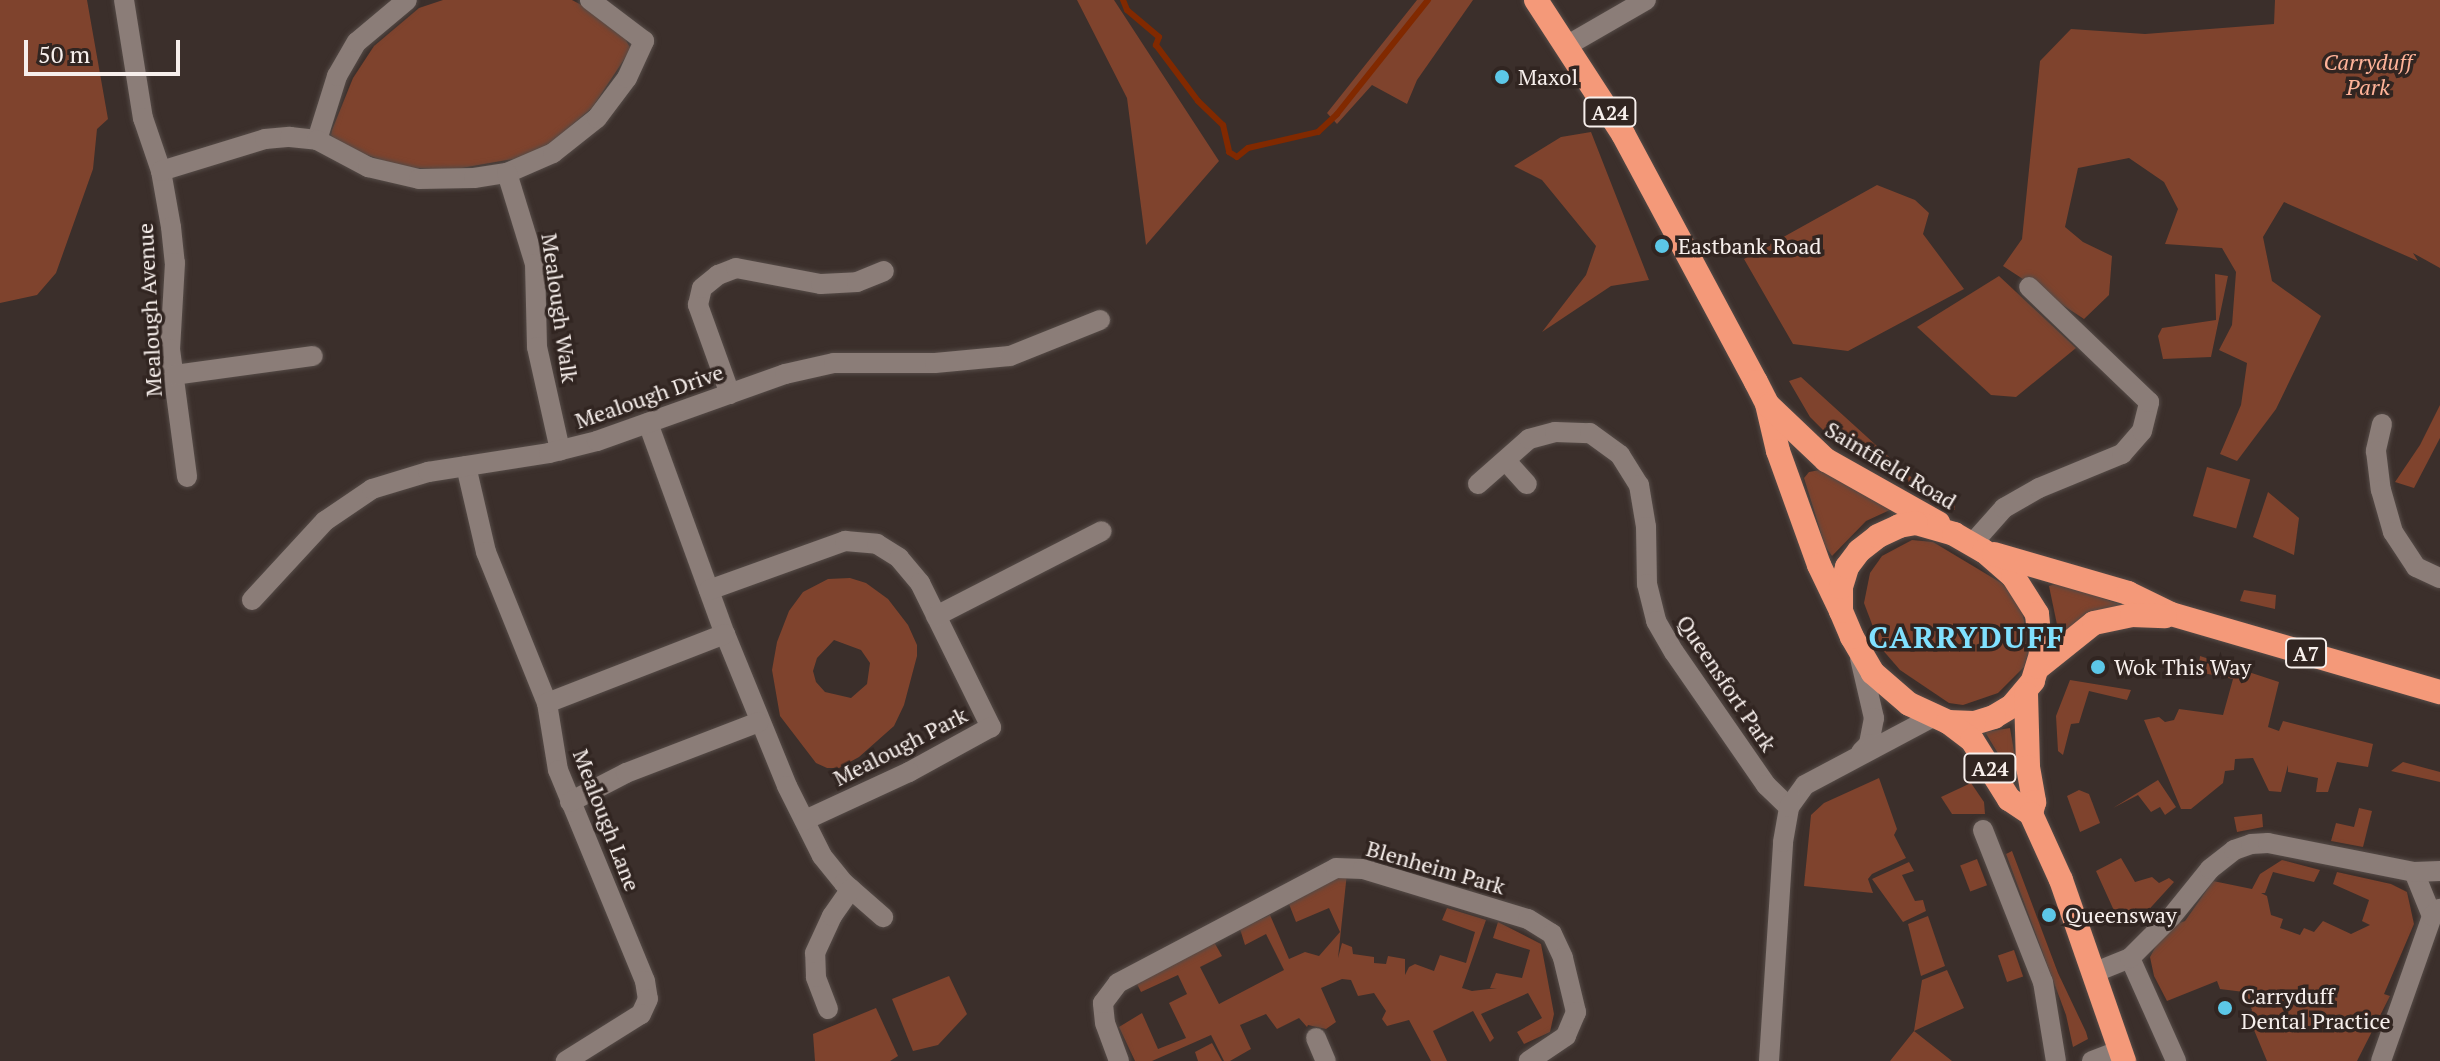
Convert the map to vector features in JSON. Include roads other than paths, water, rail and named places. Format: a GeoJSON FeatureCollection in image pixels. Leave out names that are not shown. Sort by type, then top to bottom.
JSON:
{"type":"FeatureCollection","features":[{"type":"Feature","properties":{"kind":"highway","name":"Saintfield Road"},"geometry":{"type":"LineString","coordinates":[[1536,0],[1623,134],[1767,404],[1778,451],[1819,565],[1841,611]]}},
{"type":"Feature","properties":{"kind":"highway","name":"Saintfield Road"},"geometry":{"type":"LineString","coordinates":[[1767,404],[1826,460],[1917,509],[1970,543],[2128,593],[2171,614],[2440,692]]}},
{"type":"Feature","properties":{"kind":"highway","name":"A24"},"geometry":{"type":"LineString","coordinates":[[2031,814],[2034,802],[2028,767],[2026,694],[2039,667],[2041,654],[2037,614],[2013,576],[1970,543],[1916,523],[1899,526],[1878,536],[1859,551],[1847,567],[1841,587],[1841,611],[1859,654],[1892,691],[1972,740],[2009,799],[2031,814],[2061,880],[2122,1055]]}},
{"type":"Feature","properties":{"kind":"highway","name":"Saintfield Road"},"geometry":{"type":"LineString","coordinates":[[2039,667],[2094,623],[2111,617],[2171,614]]}},
{"type":"Feature","properties":{"kind":"highway","name":"A24"},"geometry":{"type":"LineString","coordinates":[[1940,719],[1974,723],[1994,717],[2026,694]]}},
{"type":"Feature","properties":{"kind":"street","name":"Mealough Avenue"},"geometry":{"type":"LineString","coordinates":[[124,0],[143,118],[161,171],[175,263],[170,349],[187,477]]}},
{"type":"Feature","properties":{"kind":"street"},"geometry":{"type":"LineString","coordinates":[[317,140],[337,76],[357,42],[390,11],[407,0]]}},
{"type":"Feature","properties":{"kind":"street"},"geometry":{"type":"LineString","coordinates":[[161,171],[265,139],[290,137],[317,140],[368,167],[419,179],[474,178],[507,173],[553,153],[597,118],[627,78],[644,41],[590,0]]}},
{"type":"Feature","properties":{"kind":"street"},"geometry":{"type":"LineString","coordinates":[[1568,45],[1646,0]]}},
{"type":"Feature","properties":{"kind":"street","name":"Mealough Walk"},"geometry":{"type":"LineString","coordinates":[[507,173],[535,264],[537,347],[560,450]]}},
{"type":"Feature","properties":{"kind":"street"},"geometry":{"type":"LineString","coordinates":[[730,394],[698,305],[702,288],[718,275],[736,268],[821,284],[857,282],[884,271]]}},
{"type":"Feature","properties":{"kind":"street"},"geometry":{"type":"LineString","coordinates":[[1970,543],[2004,508],[2039,488],[2122,454],[2142,431],[2149,402],[2029,287]]}},
{"type":"Feature","properties":{"kind":"street","name":"Mealough Drive"},"geometry":{"type":"LineString","coordinates":[[252,600],[325,521],[372,489],[428,472],[560,450],[648,423],[785,374],[834,363],[935,363],[1010,356],[1100,320]]}},
{"type":"Feature","properties":{"kind":"street"},"geometry":{"type":"LineString","coordinates":[[174,375],[313,356]]}},
{"type":"Feature","properties":{"kind":"street"},"geometry":{"type":"LineString","coordinates":[[648,423],[759,722],[822,856],[851,889],[883,917]]}},
{"type":"Feature","properties":{"kind":"street"},"geometry":{"type":"LineString","coordinates":[[2382,424],[2376,451],[2381,490],[2393,532],[2416,567],[2440,578]]}},
{"type":"Feature","properties":{"kind":"street","name":"Queensfort Park"},"geometry":{"type":"LineString","coordinates":[[1478,484],[1529,439],[1555,432],[1590,433],[1620,455],[1639,485],[1646,527],[1647,584],[1656,621],[1766,785],[1789,807]]}},
{"type":"Feature","properties":{"kind":"street"},"geometry":{"type":"LineString","coordinates":[[1506,461],[1527,484]]}},
{"type":"Feature","properties":{"kind":"street","name":"Mealough Lane"},"geometry":{"type":"LineString","coordinates":[[466,466],[486,552],[547,703],[558,770],[645,981],[648,999],[641,1014],[566,1061]]}},
{"type":"Feature","properties":{"kind":"street"},"geometry":{"type":"LineString","coordinates":[[936,616],[1102,531]]}},
{"type":"Feature","properties":{"kind":"street","name":"Mealough Park"},"geometry":{"type":"LineString","coordinates":[[709,590],[845,541],[877,544],[899,558],[920,583],[991,727],[909,772],[805,820]]}},
{"type":"Feature","properties":{"kind":"street"},"geometry":{"type":"LineString","coordinates":[[547,703],[725,634]]}},
{"type":"Feature","properties":{"kind":"street"},"geometry":{"type":"LineString","coordinates":[[1858,755],[1869,744],[1874,718],[1859,654]]}},
{"type":"Feature","properties":{"kind":"street"},"geometry":{"type":"LineString","coordinates":[[1769,1061],[1783,842],[1789,807],[1805,785],[1858,755],[1940,719]]}},
{"type":"Feature","properties":{"kind":"street"},"geometry":{"type":"LineString","coordinates":[[570,802],[626,773],[759,722]]}},
{"type":"Feature","properties":{"kind":"street"},"geometry":{"type":"LineString","coordinates":[[1983,830],[2043,982],[2056,1061]]}},
{"type":"Feature","properties":{"kind":"street"},"geometry":{"type":"LineString","coordinates":[[2093,973],[2130,958],[2172,916],[2210,869],[2234,850],[2251,844],[2268,843],[2414,872],[2440,871]]}},
{"type":"Feature","properties":{"kind":"street","name":"Blenheim Park"},"geometry":{"type":"LineString","coordinates":[[1119,1061],[1105,1023],[1103,1003],[1118,983],[1336,868],[1363,869],[1507,912],[1528,919],[1552,934],[1563,958],[1576,1012],[1566,1036],[1529,1061]]}},
{"type":"Feature","properties":{"kind":"street"},"geometry":{"type":"LineString","coordinates":[[2381,1061],[2436,913],[2414,872]]}},
{"type":"Feature","properties":{"kind":"street"},"geometry":{"type":"LineString","coordinates":[[828,1009],[816,977],[815,953],[832,916],[851,889]]}},
{"type":"Feature","properties":{"kind":"street"},"geometry":{"type":"LineString","coordinates":[[2130,958],[2176,1061]]}},
{"type":"Feature","properties":{"kind":"street"},"geometry":{"type":"LineString","coordinates":[[1316,1038],[1326,1061]]}},
{"type":"Feature","properties":{"kind":"street"},"geometry":{"type":"LineString","coordinates":[[2092,1061],[2122,1055]]}},
{"type":"Feature","properties":{"kind":"waterway"},"geometry":{"type":"LineString","coordinates":[[1123,0],[1127,10],[1159,37],[1156,45],[1198,101],[1223,125],[1229,152],[1237,157],[1248,148],[1318,132],[1337,114],[1428,0]]}},
{"type":"Feature","properties":{"kind":"place","name":"Maxol"},"geometry":{"type":"Point","coordinates":[1502,77]}},
{"type":"Feature","properties":{"kind":"place","name":"Eastbank Road"},"geometry":{"type":"Point","coordinates":[1662,246]}},
{"type":"Feature","properties":{"kind":"place","name":"Wok This Way"},"geometry":{"type":"Point","coordinates":[2098,667]}},
{"type":"Feature","properties":{"kind":"place","name":"Queensway"},"geometry":{"type":"Point","coordinates":[2049,915]}},
{"type":"Feature","properties":{"kind":"place","name":"Carryduff Dental Practice"},"geometry":{"type":"Point","coordinates":[2225,1008]}},
{"type":"Feature","properties":{"kind":"district","name":"CARRYDUFF"},"geometry":{"type":"Point","coordinates":[1967,637]}},
{"type":"Feature","properties":{"kind":"park label","name":"Carryduff Park"},"geometry":{"type":"Point","coordinates":[2368,74]}}]}
